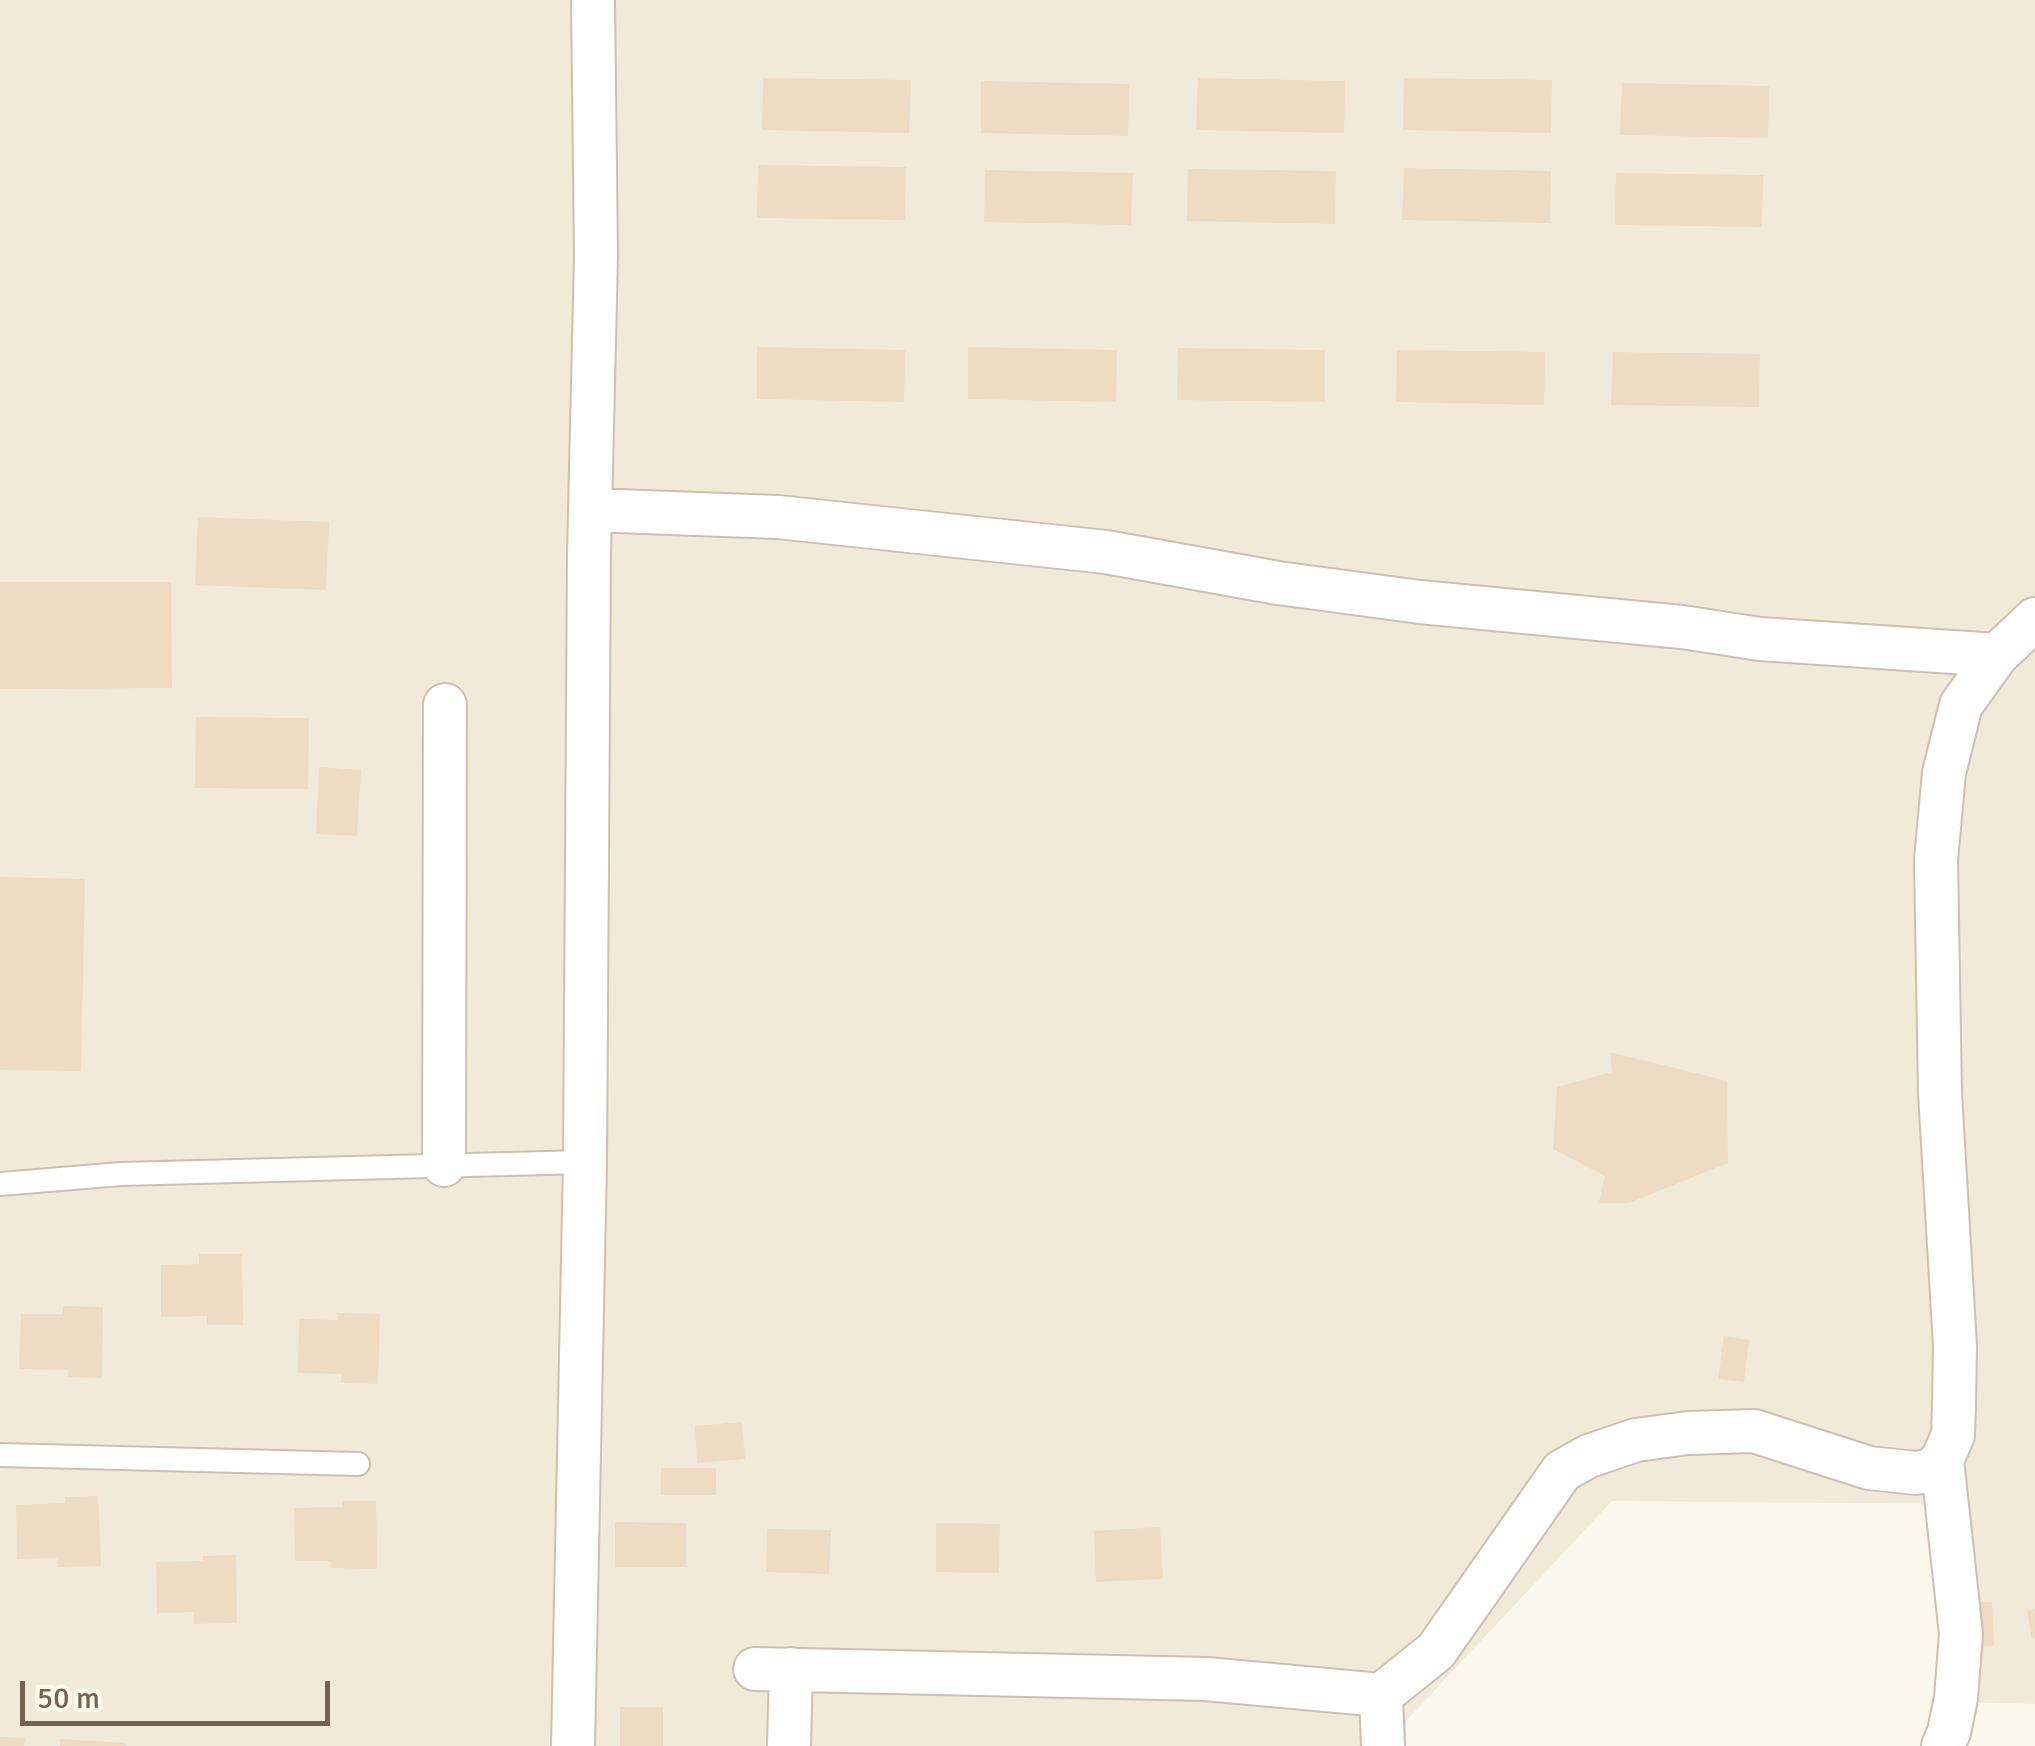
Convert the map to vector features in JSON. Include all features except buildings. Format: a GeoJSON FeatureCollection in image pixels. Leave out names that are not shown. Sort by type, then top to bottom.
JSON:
{"type":"FeatureCollection","features":[{"type":"Feature","properties":{"kind":"street"},"geometry":{"type":"LineString","coordinates":[[573,1746],[596,256],[593,0]]}},
{"type":"Feature","properties":{"kind":"street"},"geometry":{"type":"LineString","coordinates":[[590,510],[778,517],[1106,552],[1278,583],[1420,602],[1682,627],[1760,639],[1996,655]]}},
{"type":"Feature","properties":{"kind":"street"},"geometry":{"type":"LineString","coordinates":[[790,1746],[773,1669],[1206,1678],[1381,1695],[1436,1652],[1562,1471],[1589,1456],[1636,1440],[1754,1430],[1890,1472],[1916,1474],[1931,1470],[1942,1460],[1953,1434],[1955,1346],[1940,1093],[1936,860],[1944,773],[1961,705],[1996,655],[2035,619]]}},
{"type":"Feature","properties":{"kind":"street"},"geometry":{"type":"LineString","coordinates":[[444,1166],[445,705]]}},
{"type":"Feature","properties":{"kind":"street"},"geometry":{"type":"LineString","coordinates":[[1942,1460],[1961,1634],[1956,1698],[1943,1746]]}},
{"type":"Feature","properties":{"kind":"street"},"geometry":{"type":"LineString","coordinates":[[1381,1695],[1382,1746]]}},
{"type":"Feature","properties":{"kind":"lane"},"geometry":{"type":"LineString","coordinates":[[0,1184],[121,1174],[584,1162]]}},
{"type":"Feature","properties":{"kind":"lane"},"geometry":{"type":"LineString","coordinates":[[0,1455],[358,1464]]}},
{"type":"Feature","properties":{"kind":"shaded area"},"geometry":{"type":"Polygon","coordinates":[[[0,0],[2035,0],[2035,1704],[1958,1702],[1957,1504],[1612,1501],[1406,1721],[1406,1746],[0,1746],[0,0]]]}}]}
